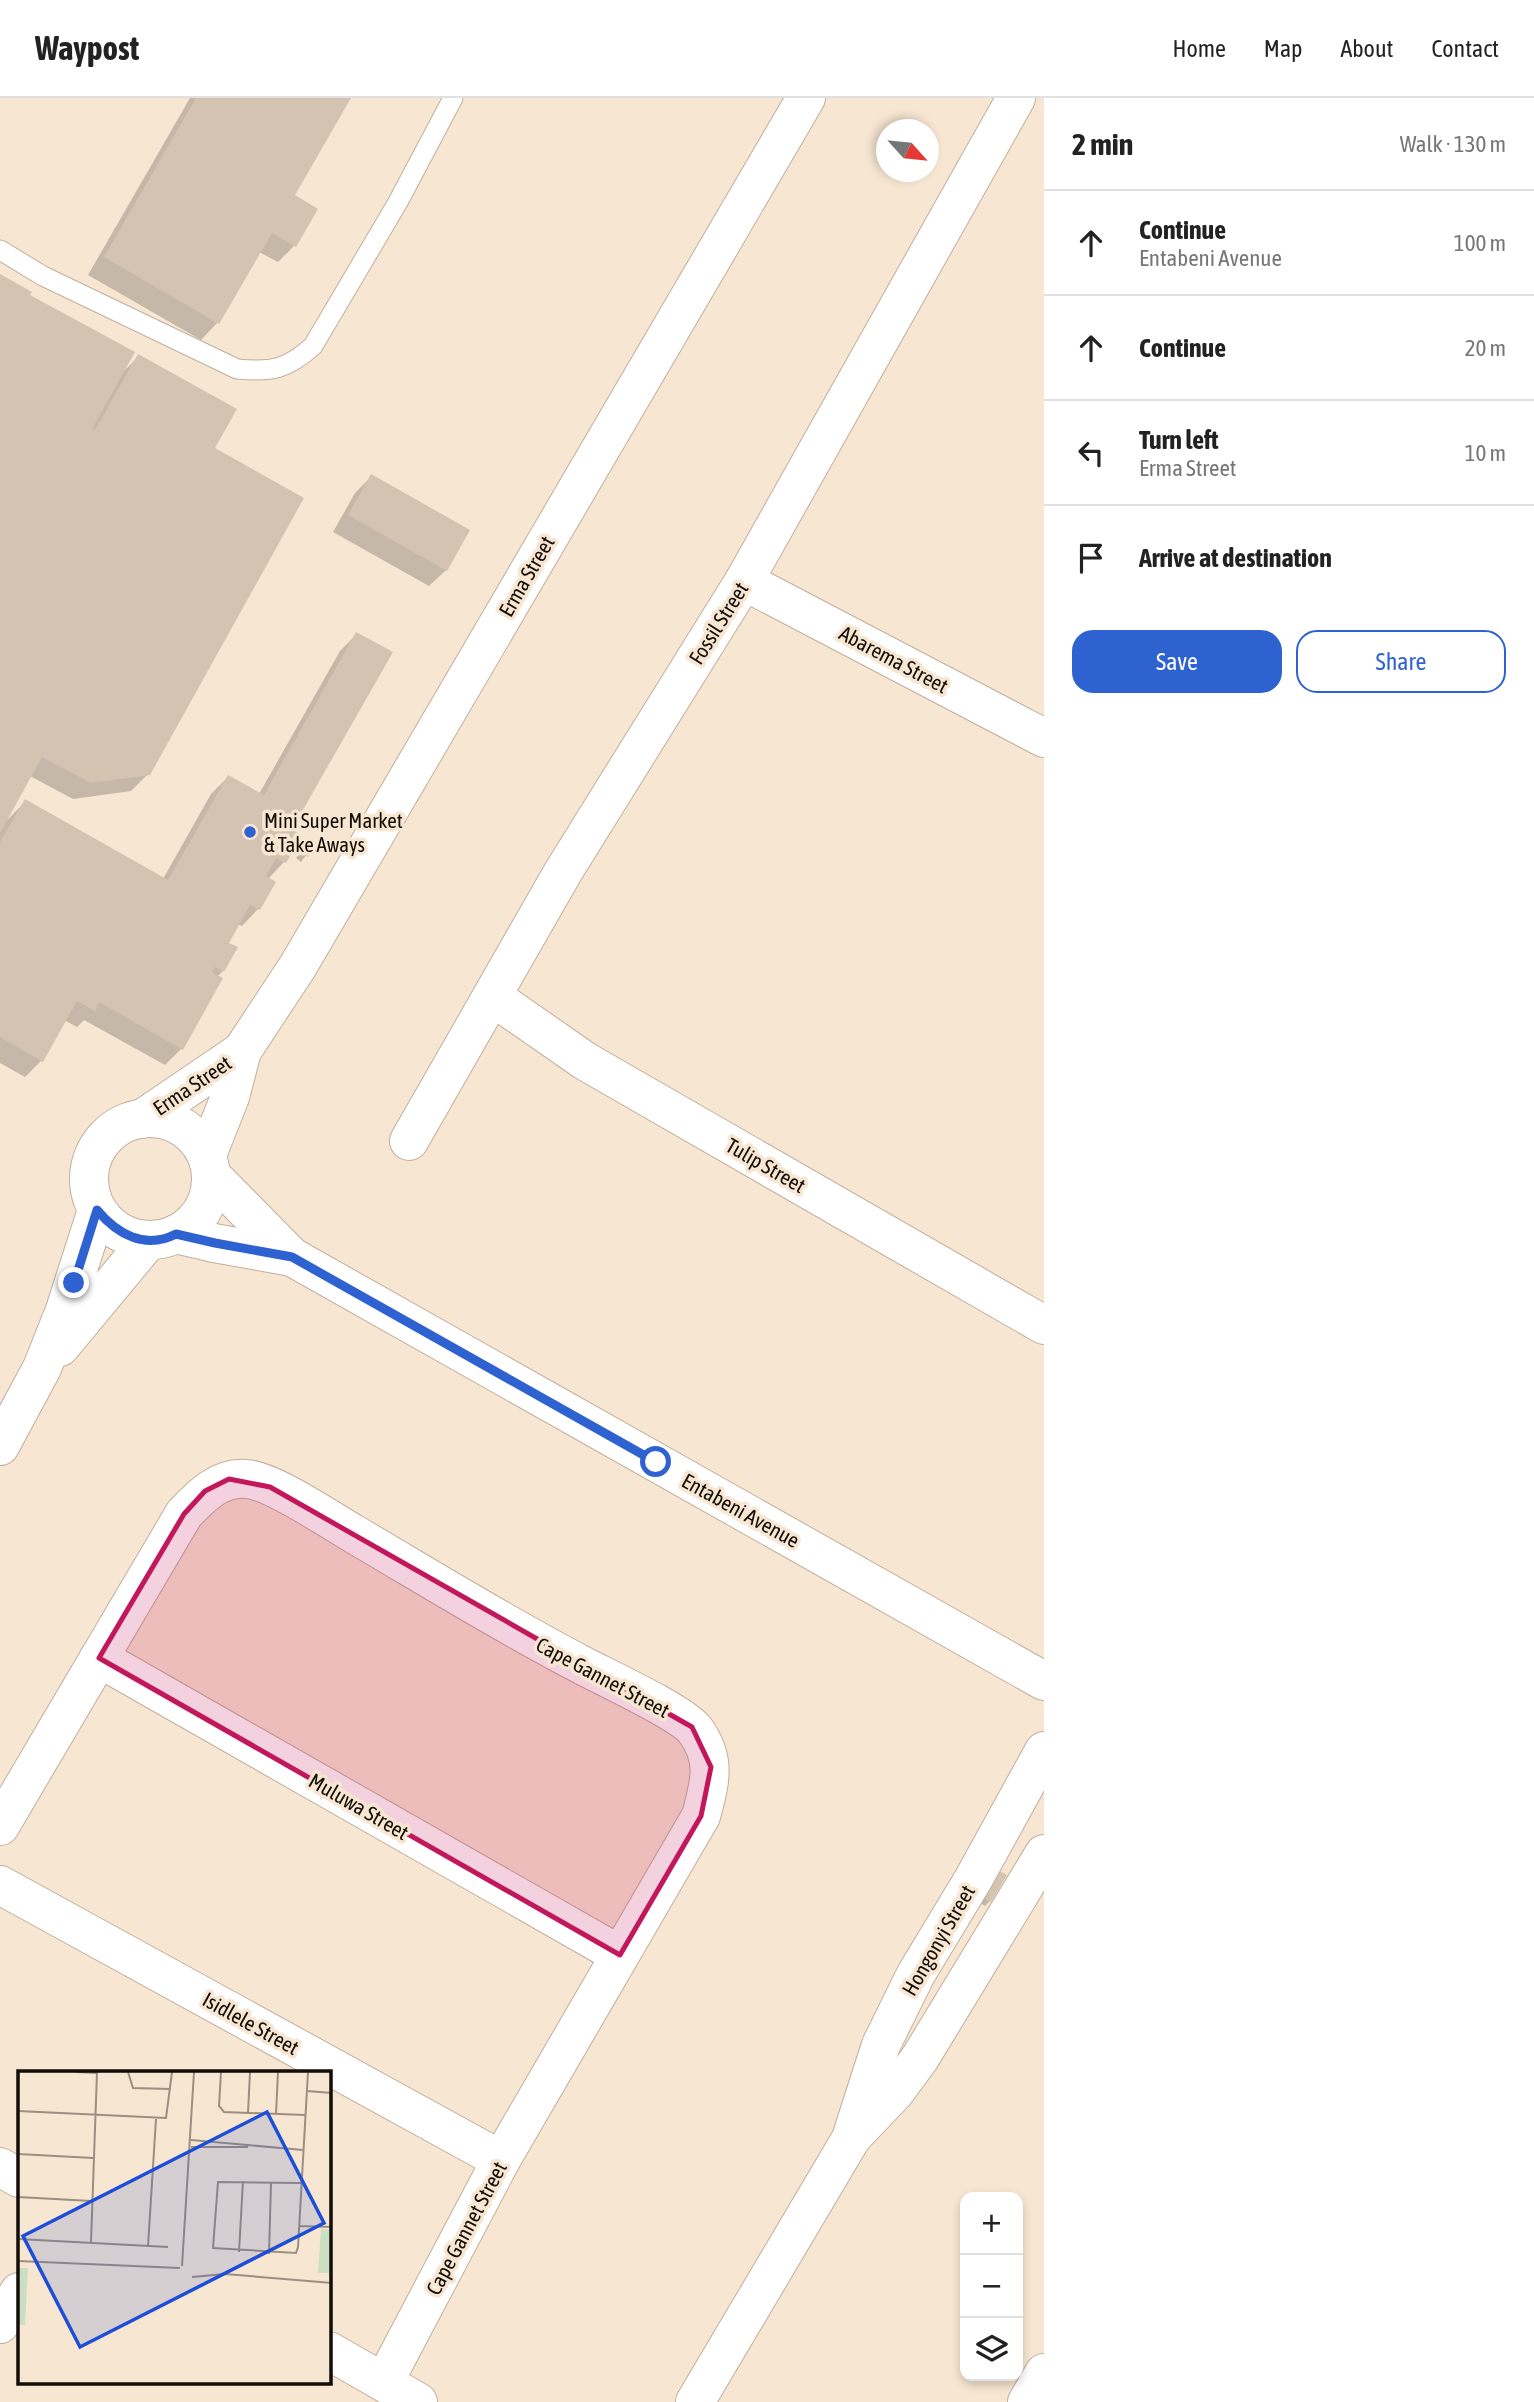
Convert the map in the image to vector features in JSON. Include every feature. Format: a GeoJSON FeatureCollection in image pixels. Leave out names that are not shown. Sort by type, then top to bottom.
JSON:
{"type":"FeatureCollection","features":[{"type":"Feature","properties":{"kind":"street","name":"Erma Street"},"geometry":{"type":"LineString","coordinates":[[209,1165],[242,1051],[305,954],[806,98]]}},
{"type":"Feature","properties":{"kind":"street","name":"Fossil Street"},"geometry":{"type":"LineString","coordinates":[[410,1141],[563,872],[744,581],[1016,98]]}},
{"type":"Feature","properties":{"kind":"street","name":"Abarema Street"},"geometry":{"type":"LineString","coordinates":[[744,581],[1044,738]]}},
{"type":"Feature","properties":{"kind":"street","name":"Tulip Street"},"geometry":{"type":"LineString","coordinates":[[493,997],[584,1061],[1044,1325]]}},
{"type":"Feature","properties":{"kind":"street","name":"Erma Street"},"geometry":{"type":"LineString","coordinates":[[142,1119],[242,1051]]}},
{"type":"Feature","properties":{"kind":"street"},"geometry":{"type":"LineString","coordinates":[[142,1119],[162,1119],[181,1126],[196,1138],[209,1165],[209,1196],[201,1214],[186,1229],[162,1237],[128,1236],[110,1226],[97,1210],[90,1191],[90,1171],[96,1153],[107,1136],[123,1124],[142,1119]]}},
{"type":"Feature","properties":{"kind":"street","name":"Entabeni Avenue"},"geometry":{"type":"LineString","coordinates":[[209,1165],[292,1257],[1044,1681]]}},
{"type":"Feature","properties":{"kind":"street"},"geometry":{"type":"LineString","coordinates":[[0,1446],[42,1368],[65,1310],[97,1210]]}},
{"type":"Feature","properties":{"kind":"street"},"geometry":{"type":"LineString","coordinates":[[42,1368],[125,1271],[162,1237]]}},
{"type":"Feature","properties":{"kind":"street","name":"Entabeni Avenue"},"geometry":{"type":"LineString","coordinates":[[162,1237],[215,1243],[292,1257]]}},
{"type":"Feature","properties":{"kind":"street","name":"Cape Gannet Street"},"geometry":{"type":"LineString","coordinates":[[0,1826],[184,1514],[205,1492],[229,1479],[248,1479],[305,1505],[520,1633],[669,1712],[692,1727],[705,1746],[711,1767],[701,1816],[501,2160],[384,2382]]}},
{"type":"Feature","properties":{"kind":"street","name":"Muluwa Street"},"geometry":{"type":"LineString","coordinates":[[99,1658],[620,1955]]}},
{"type":"Feature","properties":{"kind":"street","name":"Hongonyi Street"},"geometry":{"type":"LineString","coordinates":[[852,2137],[881,2045],[916,1974],[949,1921],[1044,1751]]}},
{"type":"Feature","properties":{"kind":"street"},"geometry":{"type":"LineString","coordinates":[[997,1837],[1042,1857]]}},
{"type":"Feature","properties":{"kind":"street","name":"Hongonyi Street"},"geometry":{"type":"LineString","coordinates":[[695,2402],[852,2137],[895,2092],[919,2058],[1042,1857]]}},
{"type":"Feature","properties":{"kind":"street","name":"Isidlele Street"},"geometry":{"type":"LineString","coordinates":[[0,1885],[501,2160]]}},
{"type":"Feature","properties":{"kind":"street"},"geometry":{"type":"LineString","coordinates":[[949,1921],[990,1943]]}},
{"type":"Feature","properties":{"kind":"street"},"geometry":{"type":"LineString","coordinates":[[0,2167],[18,2177]]}},
{"type":"Feature","properties":{"kind":"street"},"geometry":{"type":"LineString","coordinates":[[0,2324],[18,2294]]}},
{"type":"Feature","properties":{"kind":"street"},"geometry":{"type":"LineString","coordinates":[[331,2352],[418,2402]]}},
{"type":"Feature","properties":{"kind":"street"},"geometry":{"type":"LineString","coordinates":[[1027,2402],[1044,2372]]}},
{"type":"Feature","properties":{"kind":"lane"},"geometry":{"type":"LineString","coordinates":[[0,250],[43,275],[237,369],[265,371],[283,367],[313,346],[398,202],[453,98]]}},
{"type":"Feature","properties":{"kind":"highlighted area"},"geometry":{"type":"Polygon","coordinates":[[[229,1479],[270,1487],[692,1727],[711,1767],[701,1816],[620,1955],[99,1658],[184,1514],[205,1491],[229,1479]]]}},
{"type":"Feature","properties":{"kind":"building"},"geometry":{"type":"Polygon","coordinates":[[[196,98],[351,98],[295,195],[318,209],[296,247],[272,233],[219,324],[104,257],[196,98]]]}},
{"type":"Feature","properties":{"kind":"building"},"geometry":{"type":"Polygon","coordinates":[[[0,274],[32,292],[30,295],[135,352],[92,429],[95,430],[138,354],[237,409],[215,448],[304,498],[150,775],[91,783],[42,757],[0,833],[0,274]]]}},
{"type":"Feature","properties":{"kind":"building"},"geometry":{"type":"Polygon","coordinates":[[[371,474],[470,530],[447,571],[348,515],[371,474]]]}},
{"type":"Feature","properties":{"kind":"building"},"geometry":{"type":"Polygon","coordinates":[[[356,632],[393,652],[292,829],[302,835],[286,863],[276,858],[266,876],[276,882],[260,910],[250,905],[229,943],[238,947],[224,972],[215,967],[212,972],[223,978],[183,1050],[99,1002],[95,1011],[77,1001],[43,1062],[0,1037],[0,842],[25,799],[168,880],[228,775],[264,795],[356,632]]]}},
{"type":"Feature","properties":{"kind":"building"},"geometry":{"type":"Polygon","coordinates":[[[307,841],[315,846],[308,857],[299,853],[307,841]]]}},
{"type":"Feature","properties":{"kind":"building"},"geometry":{"type":"Polygon","coordinates":[[[992,1867],[1007,1875],[991,1902],[977,1893],[992,1867]]]}},
{"type":"Feature","properties":{"kind":"place","name":"Mini Super Market & Take Aways"},"geometry":{"type":"Point","coordinates":[250,832]}},
{"type":"Feature","properties":{"kind":"route"},"geometry":{"type":"LineString","coordinates":[[74,1283],[97,1210],[110,1226],[128,1236],[148,1241],[176,1234],[292,1257],[656,1462]]}}]}
